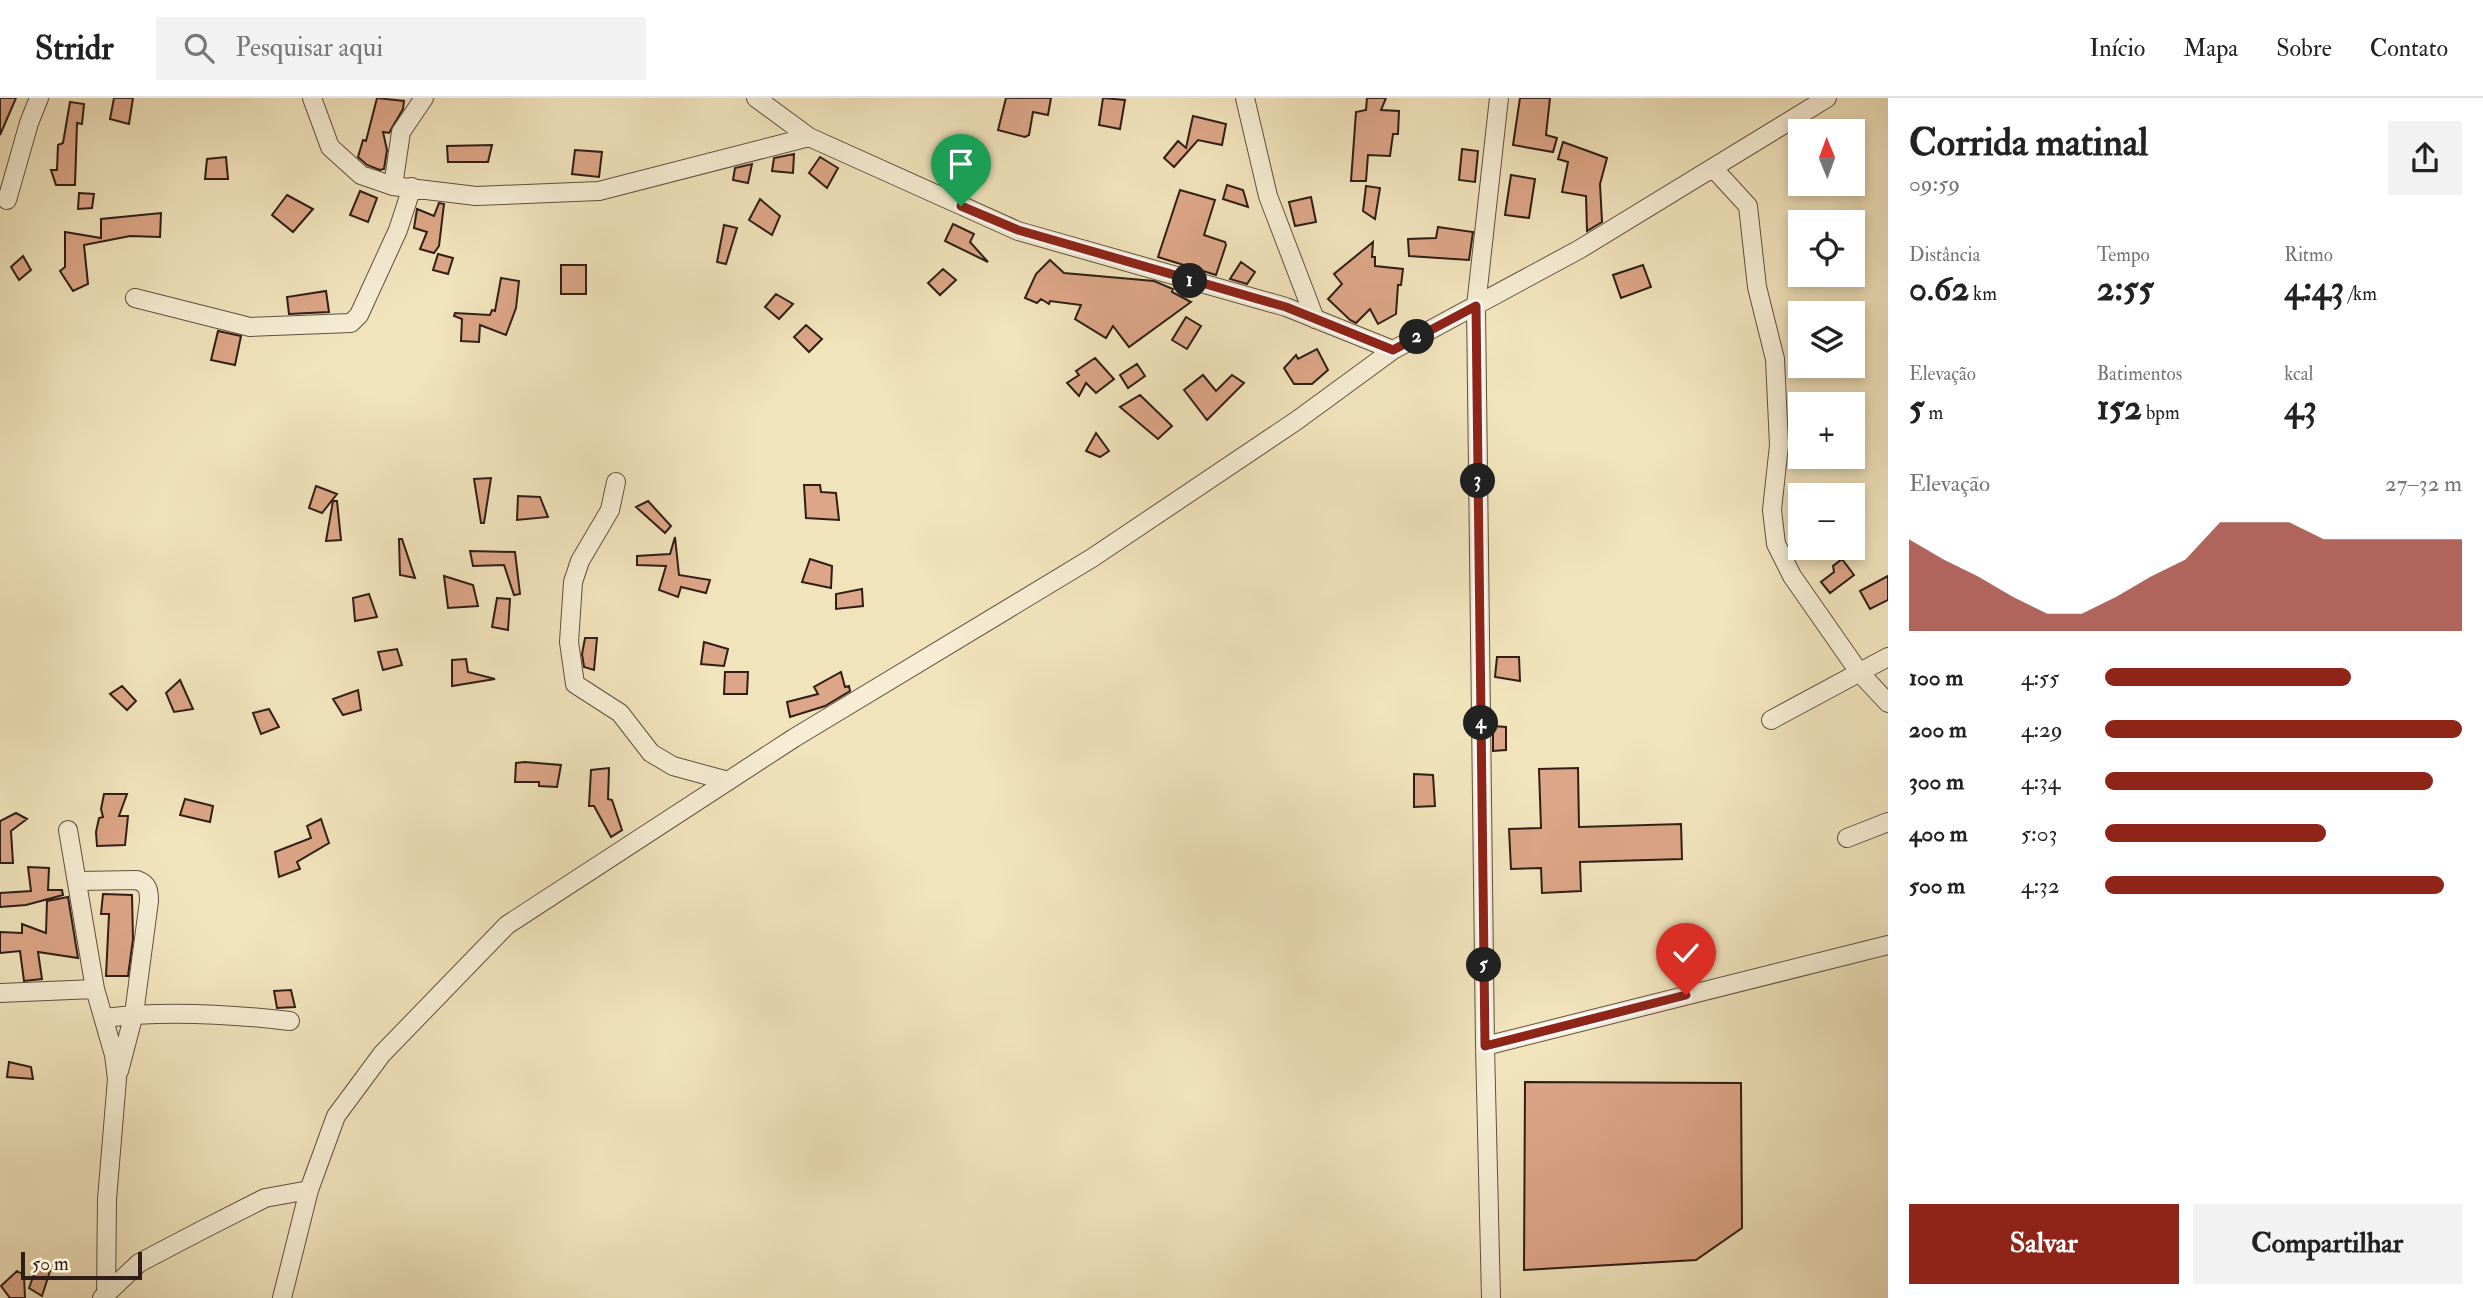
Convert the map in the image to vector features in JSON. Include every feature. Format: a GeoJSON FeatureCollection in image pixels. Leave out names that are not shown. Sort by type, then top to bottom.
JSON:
{"type":"FeatureCollection","features":[{"type":"Feature","properties":{"kind":"street"},"geometry":{"type":"LineString","coordinates":[[7,200],[39,98]]}},
{"type":"Feature","properties":{"kind":"street"},"geometry":{"type":"LineString","coordinates":[[312,98],[330,147],[361,175],[393,186],[476,196],[599,191],[809,137]]}},
{"type":"Feature","properties":{"kind":"street"},"geometry":{"type":"LineString","coordinates":[[393,186],[401,132],[425,98]]}},
{"type":"Feature","properties":{"kind":"street"},"geometry":{"type":"LineString","coordinates":[[756,98],[775,105],[809,137],[1018,230],[1286,307],[1393,350]]}},
{"type":"Feature","properties":{"kind":"street"},"geometry":{"type":"LineString","coordinates":[[1245,98],[1268,197],[1315,319]]}},
{"type":"Feature","properties":{"kind":"street"},"geometry":{"type":"LineString","coordinates":[[1491,1298],[1485,1046],[1476,306],[1499,98]]}},
{"type":"Feature","properties":{"kind":"street"},"geometry":{"type":"LineString","coordinates":[[282,1298],[309,1190],[336,1116],[382,1054],[507,925],[794,738],[1092,558],[1296,421],[1393,350],[1580,249],[1827,98]]}},
{"type":"Feature","properties":{"kind":"street"},"geometry":{"type":"LineString","coordinates":[[1714,169],[1748,206],[1757,287],[1775,359],[1779,445],[1772,510],[1776,544],[1792,576],[1859,672],[1888,703]]}},
{"type":"Feature","properties":{"kind":"street"},"geometry":{"type":"LineString","coordinates":[[135,298],[250,327],[351,323],[359,315],[398,230],[412,187]]}},
{"type":"Feature","properties":{"kind":"street"},"geometry":{"type":"LineString","coordinates":[[616,482],[610,510],[580,562],[573,582],[569,642],[575,684],[620,713],[652,753],[673,765],[728,781]]}},
{"type":"Feature","properties":{"kind":"street"},"geometry":{"type":"LineString","coordinates":[[1771,720],[1888,657]]}},
{"type":"Feature","properties":{"kind":"street"},"geometry":{"type":"LineString","coordinates":[[1847,838],[1888,822]]}},
{"type":"Feature","properties":{"kind":"street"},"geometry":{"type":"LineString","coordinates":[[68,830],[94,989],[104,1018],[117,1079]]}},
{"type":"Feature","properties":{"kind":"street"},"geometry":{"type":"LineString","coordinates":[[78,881],[137,880],[149,889],[134,1014],[117,1079],[107,1199],[104,1296]]}},
{"type":"Feature","properties":{"kind":"street"},"geometry":{"type":"LineString","coordinates":[[1485,1046],[1888,945]]}},
{"type":"Feature","properties":{"kind":"street"},"geometry":{"type":"LineString","coordinates":[[0,993],[94,989]]}},
{"type":"Feature","properties":{"kind":"street"},"geometry":{"type":"LineString","coordinates":[[104,1018],[134,1014],[257,1017],[290,1021]]}},
{"type":"Feature","properties":{"kind":"street"},"geometry":{"type":"LineString","coordinates":[[104,1296],[139,1264],[202,1230],[265,1198],[309,1190]]}},
{"type":"Feature","properties":{"kind":"building"},"geometry":{"type":"Polygon","coordinates":[[[0,98],[16,98],[0,135],[0,98]]]}},
{"type":"Feature","properties":{"kind":"building"},"geometry":{"type":"Polygon","coordinates":[[[114,98],[133,98],[129,124],[110,119],[114,98]]]}},
{"type":"Feature","properties":{"kind":"building"},"geometry":{"type":"Polygon","coordinates":[[[377,98],[404,101],[403,109],[389,133],[383,132],[387,150],[384,169],[380,170],[367,165],[358,157],[363,140],[366,141],[377,98]]]}},
{"type":"Feature","properties":{"kind":"building"},"geometry":{"type":"Polygon","coordinates":[[[1006,98],[1051,98],[1048,115],[1033,112],[1029,135],[1025,137],[998,130],[1006,98]]]}},
{"type":"Feature","properties":{"kind":"building"},"geometry":{"type":"Polygon","coordinates":[[[1103,98],[1125,100],[1120,129],[1099,125],[1103,98]]]}},
{"type":"Feature","properties":{"kind":"building"},"geometry":{"type":"Polygon","coordinates":[[[1367,98],[1386,98],[1381,110],[1399,111],[1398,134],[1393,134],[1390,156],[1368,155],[1366,181],[1351,181],[1356,112],[1366,110],[1367,98]]]}},
{"type":"Feature","properties":{"kind":"building"},"geometry":{"type":"Polygon","coordinates":[[[1520,98],[1550,98],[1546,135],[1557,138],[1553,152],[1513,145],[1520,98]]]}},
{"type":"Feature","properties":{"kind":"building"},"geometry":{"type":"Polygon","coordinates":[[[70,102],[84,104],[82,124],[77,123],[75,185],[56,185],[51,170],[57,170],[58,145],[63,143],[70,102]]]}},
{"type":"Feature","properties":{"kind":"building"},"geometry":{"type":"Polygon","coordinates":[[[1193,116],[1226,124],[1222,145],[1198,140],[1174,167],[1164,158],[1178,141],[1186,148],[1193,116]]]}},
{"type":"Feature","properties":{"kind":"building"},"geometry":{"type":"Polygon","coordinates":[[[1563,142],[1607,158],[1600,184],[1602,222],[1587,231],[1586,196],[1562,192],[1568,162],[1558,159],[1563,142]]]}},
{"type":"Feature","properties":{"kind":"building"},"geometry":{"type":"Polygon","coordinates":[[[492,145],[488,162],[448,162],[447,146],[492,145]]]}},
{"type":"Feature","properties":{"kind":"building"},"geometry":{"type":"Polygon","coordinates":[[[1462,149],[1478,151],[1475,182],[1459,180],[1462,149]]]}},
{"type":"Feature","properties":{"kind":"building"},"geometry":{"type":"Polygon","coordinates":[[[575,150],[602,152],[599,177],[572,174],[575,150]]]}},
{"type":"Feature","properties":{"kind":"building"},"geometry":{"type":"Polygon","coordinates":[[[794,154],[793,173],[772,171],[774,158],[794,154]]]}},
{"type":"Feature","properties":{"kind":"building"},"geometry":{"type":"Polygon","coordinates":[[[226,157],[228,179],[205,179],[207,159],[226,157]]]}},
{"type":"Feature","properties":{"kind":"building"},"geometry":{"type":"Polygon","coordinates":[[[820,157],[838,168],[827,188],[809,173],[820,157]]]}},
{"type":"Feature","properties":{"kind":"building"},"geometry":{"type":"Polygon","coordinates":[[[752,164],[748,183],[733,180],[735,168],[752,164]]]}},
{"type":"Feature","properties":{"kind":"building"},"geometry":{"type":"Polygon","coordinates":[[[1511,175],[1535,179],[1529,218],[1505,215],[1511,175]]]}},
{"type":"Feature","properties":{"kind":"building"},"geometry":{"type":"Polygon","coordinates":[[[1227,185],[1243,190],[1248,207],[1223,199],[1227,185]]]}},
{"type":"Feature","properties":{"kind":"building"},"geometry":{"type":"Polygon","coordinates":[[[1366,186],[1380,188],[1375,219],[1363,211],[1366,186]]]}},
{"type":"Feature","properties":{"kind":"building"},"geometry":{"type":"Polygon","coordinates":[[[1180,190],[1215,200],[1204,235],[1225,242],[1226,245],[1216,275],[1158,257],[1180,190]]]}},
{"type":"Feature","properties":{"kind":"building"},"geometry":{"type":"Polygon","coordinates":[[[360,191],[377,198],[368,222],[350,215],[360,191]]]}},
{"type":"Feature","properties":{"kind":"building"},"geometry":{"type":"Polygon","coordinates":[[[79,193],[94,194],[92,208],[78,209],[79,193]]]}},
{"type":"Feature","properties":{"kind":"building"},"geometry":{"type":"Polygon","coordinates":[[[287,195],[313,209],[293,232],[272,215],[287,195]]]}},
{"type":"Feature","properties":{"kind":"building"},"geometry":{"type":"Polygon","coordinates":[[[1311,197],[1316,222],[1295,226],[1289,202],[1311,197]]]}},
{"type":"Feature","properties":{"kind":"building"},"geometry":{"type":"Polygon","coordinates":[[[760,199],[780,216],[772,235],[749,220],[760,199]]]}},
{"type":"Feature","properties":{"kind":"building"},"geometry":{"type":"Polygon","coordinates":[[[439,203],[444,204],[439,246],[434,253],[420,249],[427,232],[414,228],[417,209],[434,216],[439,203]]]}},
{"type":"Feature","properties":{"kind":"building"},"geometry":{"type":"Polygon","coordinates":[[[161,213],[160,237],[130,236],[84,245],[88,284],[73,291],[60,271],[65,267],[65,232],[101,238],[101,219],[161,213]]]}},
{"type":"Feature","properties":{"kind":"building"},"geometry":{"type":"Polygon","coordinates":[[[953,224],[974,234],[970,242],[988,262],[945,241],[953,224]]]}},
{"type":"Feature","properties":{"kind":"building"},"geometry":{"type":"Polygon","coordinates":[[[724,225],[737,228],[726,264],[717,262],[724,225]]]}},
{"type":"Feature","properties":{"kind":"building"},"geometry":{"type":"Polygon","coordinates":[[[1438,227],[1473,232],[1469,260],[1409,256],[1408,239],[1436,238],[1438,227]]]}},
{"type":"Feature","properties":{"kind":"building"},"geometry":{"type":"Polygon","coordinates":[[[1373,242],[1372,257],[1375,257],[1375,266],[1403,269],[1401,285],[1398,285],[1396,314],[1378,324],[1370,309],[1356,323],[1328,299],[1342,284],[1334,274],[1373,242]]]}},
{"type":"Feature","properties":{"kind":"building"},"geometry":{"type":"Polygon","coordinates":[[[438,254],[453,258],[448,274],[433,270],[438,254]]]}},
{"type":"Feature","properties":{"kind":"building"},"geometry":{"type":"Polygon","coordinates":[[[23,256],[31,270],[19,280],[11,267],[23,256]]]}},
{"type":"Feature","properties":{"kind":"building"},"geometry":{"type":"Polygon","coordinates":[[[1050,260],[1064,273],[1154,281],[1173,289],[1172,292],[1191,302],[1129,347],[1113,326],[1106,338],[1075,319],[1081,305],[1050,301],[1049,304],[1041,299],[1037,303],[1025,298],[1036,274],[1050,260]]]}},
{"type":"Feature","properties":{"kind":"building"},"geometry":{"type":"Polygon","coordinates":[[[1241,262],[1255,272],[1247,284],[1230,279],[1241,262]]]}},
{"type":"Feature","properties":{"kind":"building"},"geometry":{"type":"Polygon","coordinates":[[[561,265],[586,265],[586,294],[561,294],[561,265]]]}},
{"type":"Feature","properties":{"kind":"building"},"geometry":{"type":"Polygon","coordinates":[[[1643,265],[1651,287],[1621,298],[1613,275],[1643,265]]]}},
{"type":"Feature","properties":{"kind":"building"},"geometry":{"type":"Polygon","coordinates":[[[943,269],[956,280],[940,295],[928,283],[943,269]]]}},
{"type":"Feature","properties":{"kind":"building"},"geometry":{"type":"Polygon","coordinates":[[[501,278],[519,281],[516,308],[506,335],[480,325],[479,342],[461,341],[462,319],[454,316],[455,313],[490,315],[492,310],[495,311],[501,278]]]}},
{"type":"Feature","properties":{"kind":"building"},"geometry":{"type":"Polygon","coordinates":[[[326,291],[329,312],[289,314],[287,297],[326,291]]]}},
{"type":"Feature","properties":{"kind":"building"},"geometry":{"type":"Polygon","coordinates":[[[776,294],[793,304],[779,319],[765,307],[776,294]]]}},
{"type":"Feature","properties":{"kind":"building"},"geometry":{"type":"Polygon","coordinates":[[[1186,317],[1201,326],[1187,349],[1172,340],[1186,317]]]}},
{"type":"Feature","properties":{"kind":"building"},"geometry":{"type":"Polygon","coordinates":[[[806,325],[822,339],[809,352],[794,337],[806,325]]]}},
{"type":"Feature","properties":{"kind":"building"},"geometry":{"type":"Polygon","coordinates":[[[218,331],[241,336],[235,365],[211,360],[218,331]]]}},
{"type":"Feature","properties":{"kind":"building"},"geometry":{"type":"Polygon","coordinates":[[[1317,349],[1328,370],[1312,384],[1294,384],[1284,368],[1296,355],[1298,359],[1317,349]]]}},
{"type":"Feature","properties":{"kind":"building"},"geometry":{"type":"Polygon","coordinates":[[[1095,358],[1114,379],[1096,393],[1086,383],[1079,396],[1067,383],[1079,375],[1076,371],[1095,358]]]}},
{"type":"Feature","properties":{"kind":"building"},"geometry":{"type":"Polygon","coordinates":[[[1137,364],[1145,376],[1128,388],[1120,375],[1137,364]]]}},
{"type":"Feature","properties":{"kind":"building"},"geometry":{"type":"Polygon","coordinates":[[[1203,375],[1216,391],[1232,375],[1244,383],[1207,420],[1184,390],[1203,375]]]}},
{"type":"Feature","properties":{"kind":"building"},"geometry":{"type":"Polygon","coordinates":[[[1140,395],[1172,426],[1158,439],[1120,407],[1140,395]]]}},
{"type":"Feature","properties":{"kind":"building"},"geometry":{"type":"Polygon","coordinates":[[[1096,433],[1109,451],[1100,457],[1086,451],[1096,433]]]}},
{"type":"Feature","properties":{"kind":"building"},"geometry":{"type":"Polygon","coordinates":[[[491,478],[484,523],[481,523],[474,479],[491,478]]]}},
{"type":"Feature","properties":{"kind":"building"},"geometry":{"type":"Polygon","coordinates":[[[804,485],[820,485],[821,492],[836,493],[839,520],[806,518],[804,485]]]}},
{"type":"Feature","properties":{"kind":"building"},"geometry":{"type":"Polygon","coordinates":[[[316,486],[337,494],[322,513],[309,508],[316,486]]]}},
{"type":"Feature","properties":{"kind":"building"},"geometry":{"type":"Polygon","coordinates":[[[518,496],[540,497],[548,517],[517,520],[518,496]]]}},
{"type":"Feature","properties":{"kind":"building"},"geometry":{"type":"Polygon","coordinates":[[[333,501],[337,501],[341,540],[326,541],[333,501]]]}},
{"type":"Feature","properties":{"kind":"building"},"geometry":{"type":"Polygon","coordinates":[[[648,501],[671,526],[665,533],[636,507],[648,501]]]}},
{"type":"Feature","properties":{"kind":"building"},"geometry":{"type":"Polygon","coordinates":[[[675,537],[679,575],[710,580],[706,593],[681,587],[678,597],[659,590],[666,566],[637,565],[637,556],[670,554],[675,537]]]}},
{"type":"Feature","properties":{"kind":"building"},"geometry":{"type":"Polygon","coordinates":[[[399,539],[402,539],[415,578],[400,575],[399,539]]]}},
{"type":"Feature","properties":{"kind":"building"},"geometry":{"type":"Polygon","coordinates":[[[470,551],[515,552],[520,594],[514,595],[504,565],[473,566],[470,551]]]}},
{"type":"Feature","properties":{"kind":"building"},"geometry":{"type":"Polygon","coordinates":[[[810,559],[832,566],[831,588],[802,582],[810,559]]]}},
{"type":"Feature","properties":{"kind":"building"},"geometry":{"type":"Polygon","coordinates":[[[1843,560],[1854,575],[1830,593],[1821,582],[1834,572],[1833,566],[1843,560]]]}},
{"type":"Feature","properties":{"kind":"building"},"geometry":{"type":"Polygon","coordinates":[[[444,576],[473,585],[478,606],[448,608],[444,576]]]}},
{"type":"Feature","properties":{"kind":"building"},"geometry":{"type":"Polygon","coordinates":[[[1888,576],[1888,600],[1870,609],[1860,591],[1888,576]]]}},
{"type":"Feature","properties":{"kind":"building"},"geometry":{"type":"Polygon","coordinates":[[[862,589],[863,606],[836,609],[836,594],[862,589]]]}},
{"type":"Feature","properties":{"kind":"building"},"geometry":{"type":"Polygon","coordinates":[[[369,594],[377,617],[355,621],[353,598],[369,594]]]}},
{"type":"Feature","properties":{"kind":"building"},"geometry":{"type":"Polygon","coordinates":[[[497,598],[510,599],[508,630],[492,627],[497,598]]]}},
{"type":"Feature","properties":{"kind":"building"},"geometry":{"type":"Polygon","coordinates":[[[585,638],[597,638],[594,670],[584,667],[582,654],[585,638]]]}},
{"type":"Feature","properties":{"kind":"building"},"geometry":{"type":"Polygon","coordinates":[[[704,642],[728,649],[724,666],[701,664],[704,642]]]}},
{"type":"Feature","properties":{"kind":"building"},"geometry":{"type":"Polygon","coordinates":[[[397,649],[402,665],[383,670],[378,652],[397,649]]]}},
{"type":"Feature","properties":{"kind":"building"},"geometry":{"type":"Polygon","coordinates":[[[1497,657],[1519,657],[1520,681],[1495,677],[1497,657]]]}},
{"type":"Feature","properties":{"kind":"building"},"geometry":{"type":"Polygon","coordinates":[[[466,659],[468,672],[495,679],[452,686],[452,660],[466,659]]]}},
{"type":"Feature","properties":{"kind":"building"},"geometry":{"type":"Polygon","coordinates":[[[725,672],[748,672],[747,694],[724,694],[725,672]]]}},
{"type":"Feature","properties":{"kind":"building"},"geometry":{"type":"Polygon","coordinates":[[[841,672],[845,687],[849,686],[850,691],[825,706],[790,717],[787,702],[818,694],[814,687],[841,672]]]}},
{"type":"Feature","properties":{"kind":"building"},"geometry":{"type":"Polygon","coordinates":[[[180,680],[193,709],[174,712],[166,693],[180,680]]]}},
{"type":"Feature","properties":{"kind":"building"},"geometry":{"type":"Polygon","coordinates":[[[122,686],[136,701],[127,710],[110,694],[122,686]]]}},
{"type":"Feature","properties":{"kind":"building"},"geometry":{"type":"Polygon","coordinates":[[[358,690],[361,710],[343,715],[333,699],[358,690]]]}},
{"type":"Feature","properties":{"kind":"building"},"geometry":{"type":"Polygon","coordinates":[[[269,709],[279,727],[261,734],[253,713],[269,709]]]}},
{"type":"Feature","properties":{"kind":"building"},"geometry":{"type":"Polygon","coordinates":[[[1493,726],[1506,727],[1506,750],[1493,751],[1493,726]]]}},
{"type":"Feature","properties":{"kind":"building"},"geometry":{"type":"Polygon","coordinates":[[[516,763],[561,765],[557,787],[539,786],[539,782],[515,782],[516,763]]]}},
{"type":"Feature","properties":{"kind":"building"},"geometry":{"type":"Polygon","coordinates":[[[609,768],[608,799],[612,800],[622,830],[611,837],[594,806],[589,806],[591,770],[609,768]]]}},
{"type":"Feature","properties":{"kind":"building"},"geometry":{"type":"Polygon","coordinates":[[[1578,768],[1579,827],[1681,824],[1682,859],[1580,862],[1581,891],[1542,893],[1541,868],[1511,869],[1509,829],[1541,828],[1539,769],[1578,768]]]}},
{"type":"Feature","properties":{"kind":"building"},"geometry":{"type":"Polygon","coordinates":[[[1414,774],[1433,775],[1435,806],[1414,807],[1414,774]]]}},
{"type":"Feature","properties":{"kind":"building"},"geometry":{"type":"Polygon","coordinates":[[[104,794],[127,794],[119,816],[128,816],[125,845],[97,846],[96,832],[99,818],[103,817],[101,809],[104,794]]]}},
{"type":"Feature","properties":{"kind":"building"},"geometry":{"type":"Polygon","coordinates":[[[185,799],[213,806],[210,822],[180,815],[185,799]]]}},
{"type":"Feature","properties":{"kind":"building"},"geometry":{"type":"Polygon","coordinates":[[[16,813],[27,819],[11,831],[13,863],[0,863],[0,821],[16,813]]]}},
{"type":"Feature","properties":{"kind":"building"},"geometry":{"type":"Polygon","coordinates":[[[321,819],[329,843],[297,862],[300,869],[279,877],[275,852],[311,838],[307,826],[321,819]]]}},
{"type":"Feature","properties":{"kind":"building"},"geometry":{"type":"Polygon","coordinates":[[[28,867],[49,868],[48,890],[62,890],[63,895],[26,905],[0,907],[0,893],[31,891],[28,867]]]}},
{"type":"Feature","properties":{"kind":"building"},"geometry":{"type":"Polygon","coordinates":[[[103,894],[132,895],[133,939],[128,976],[106,976],[109,914],[101,914],[103,894]]]}},
{"type":"Feature","properties":{"kind":"building"},"geometry":{"type":"Polygon","coordinates":[[[68,897],[78,958],[38,952],[42,979],[24,981],[20,951],[0,953],[0,932],[22,933],[22,924],[46,933],[47,901],[68,897]]]}},
{"type":"Feature","properties":{"kind":"building"},"geometry":{"type":"Polygon","coordinates":[[[291,990],[295,1007],[277,1008],[274,991],[291,990]]]}},
{"type":"Feature","properties":{"kind":"building"},"geometry":{"type":"Polygon","coordinates":[[[9,1062],[31,1067],[33,1079],[7,1077],[9,1062]]]}},
{"type":"Feature","properties":{"kind":"building"},"geometry":{"type":"Polygon","coordinates":[[[1525,1082],[1741,1083],[1742,1228],[1696,1260],[1524,1270],[1525,1082]]]}},
{"type":"Feature","properties":{"kind":"building"},"geometry":{"type":"Polygon","coordinates":[[[37,1266],[50,1271],[42,1296],[29,1288],[37,1266]]]}},
{"type":"Feature","properties":{"kind":"building"},"geometry":{"type":"Polygon","coordinates":[[[17,1271],[24,1275],[25,1298],[10,1298],[1,1286],[17,1271]]]}},
{"type":"Feature","properties":{"kind":"route"},"geometry":{"type":"LineString","coordinates":[[961,206],[1018,230],[1286,307],[1393,350],[1476,306],[1485,1046],[1686,995]]}}]}
